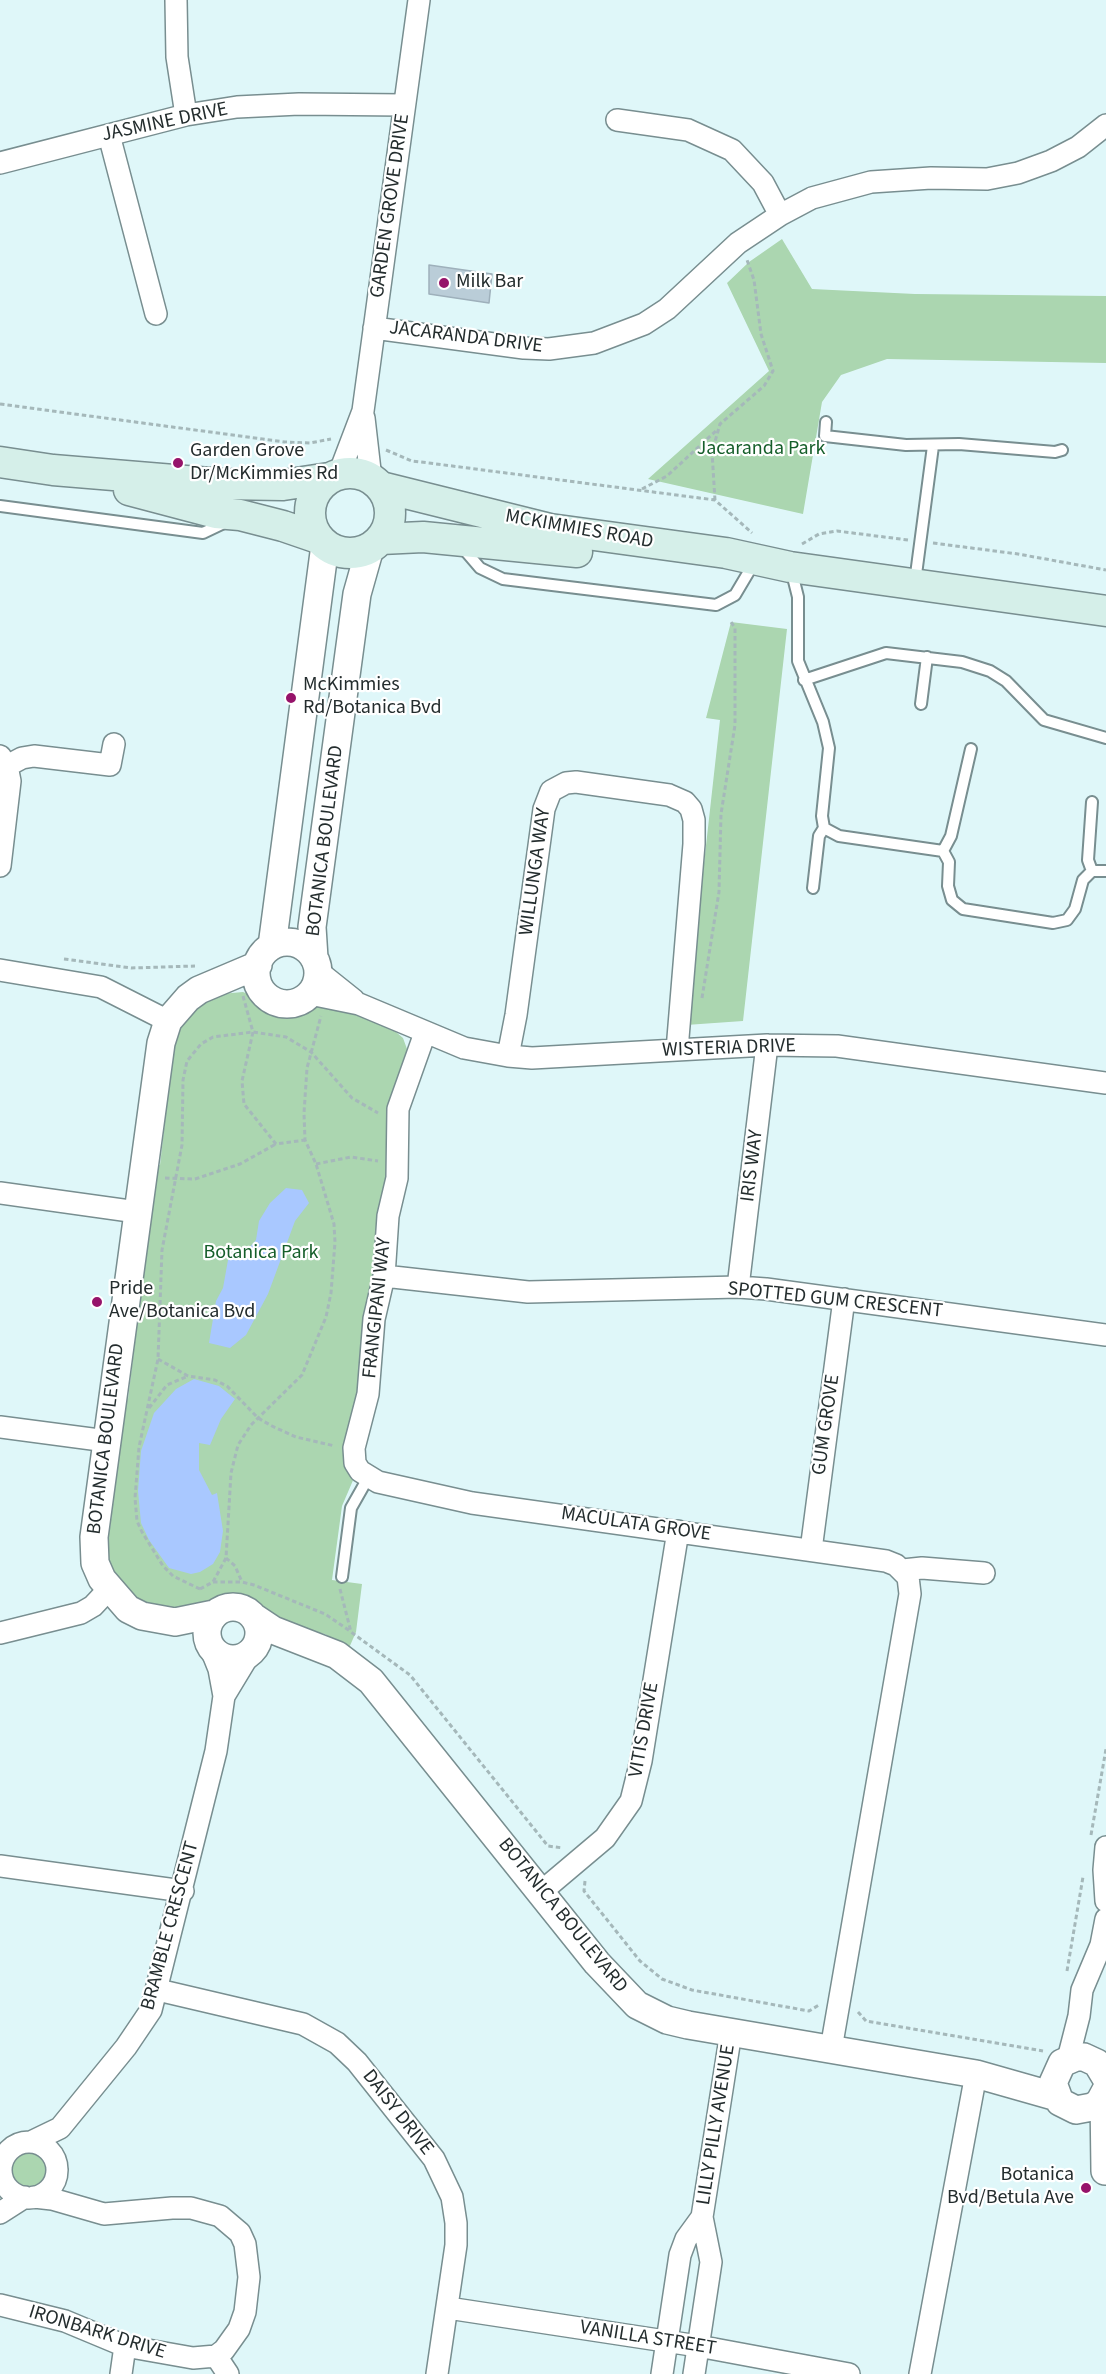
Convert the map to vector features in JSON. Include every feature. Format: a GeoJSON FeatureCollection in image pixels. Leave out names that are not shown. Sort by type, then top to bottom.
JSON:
{"type":"FeatureCollection","features":[{"type":"Feature","properties":{"kind":"main road"},"geometry":{"type":"LineString","coordinates":[[0,462],[53,470],[222,484],[283,485],[350,473],[376,483],[388,499],[390,513],[388,527],[376,543],[356,553],[342,553],[283,526],[240,515],[216,513],[53,470]]}},
{"type":"Feature","properties":{"kind":"main road"},"geometry":{"type":"LineString","coordinates":[[321,542],[311,526],[309,513],[315,493],[334,476]]}},
{"type":"Feature","properties":{"kind":"main road","name":"MCKIMMIES ROAD"},"geometry":{"type":"LineString","coordinates":[[376,483],[550,529],[726,553],[1106,611]]}},
{"type":"Feature","properties":{"kind":"main road","name":"MCKIMMIES ROAD"},"geometry":{"type":"LineString","coordinates":[[376,543],[456,540],[780,561]]}},
{"type":"Feature","properties":{"kind":"street"},"geometry":{"type":"LineString","coordinates":[[176,0],[177,57],[186,115]]}},
{"type":"Feature","properties":{"kind":"street","name":"GARDEN GROVE DRIVE"},"geometry":{"type":"LineString","coordinates":[[334,476],[359,441],[419,0]]}},
{"type":"Feature","properties":{"kind":"street","name":"JASMINE DRIVE"},"geometry":{"type":"LineString","coordinates":[[0,163],[186,115],[272,104],[334,105],[403,111]]}},
{"type":"Feature","properties":{"kind":"street"},"geometry":{"type":"LineString","coordinates":[[617,120],[688,130],[732,150],[763,183],[780,215]]}},
{"type":"Feature","properties":{"kind":"street","name":"JACARANDA DRIVE"},"geometry":{"type":"LineString","coordinates":[[374,327],[524,348],[549,349],[594,343],[644,324],[667,309],[738,243],[780,215],[812,198],[871,182],[931,178],[987,179],[1017,173],[1069,152],[1105,130]]}},
{"type":"Feature","properties":{"kind":"street"},"geometry":{"type":"LineString","coordinates":[[109,135],[156,314]]}},
{"type":"Feature","properties":{"kind":"street","name":"GARDEN GROVE DRIVE"},"geometry":{"type":"LineString","coordinates":[[359,441],[376,483]]}},
{"type":"Feature","properties":{"kind":"street","name":"BOTANICA BOULEVARD"},"geometry":{"type":"LineString","coordinates":[[201,1629],[142,1616],[128,1609],[109,1589],[95,1563],[94,1550],[160,1043],[168,1021],[188,999],[215,984],[264,967],[300,751],[321,542]]}},
{"type":"Feature","properties":{"kind":"street","name":"BOTANICA BOULEVARD"},"geometry":{"type":"LineString","coordinates":[[317,980],[312,927],[357,594],[376,543]]}},
{"type":"Feature","properties":{"kind":"street"},"geometry":{"type":"LineString","coordinates":[[0,866],[10,781],[4,761],[34,756],[110,765],[114,744]]}},
{"type":"Feature","properties":{"kind":"street"},"geometry":{"type":"LineString","coordinates":[[300,751],[336,755]]}},
{"type":"Feature","properties":{"kind":"street","name":"WILLUNGA WAY"},"geometry":{"type":"LineString","coordinates":[[508,1056],[547,799],[557,786],[576,782],[669,795],[685,802],[691,809],[694,820],[694,844],[677,1050]]}},
{"type":"Feature","properties":{"kind":"street"},"geometry":{"type":"LineString","coordinates":[[291,942],[309,950],[317,980],[294,1003],[276,1002],[264,967],[291,942]]}},
{"type":"Feature","properties":{"kind":"street"},"geometry":{"type":"LineString","coordinates":[[0,970],[100,987],[168,1021]]}},
{"type":"Feature","properties":{"kind":"street","name":"WISTERIA DRIVE"},"geometry":{"type":"LineString","coordinates":[[317,980],[359,1004],[425,1033],[464,1048],[508,1056],[532,1058],[767,1045],[837,1046],[1106,1083]]}},
{"type":"Feature","properties":{"kind":"street","name":"FRANGIPANI WAY"},"geometry":{"type":"LineString","coordinates":[[354,1448],[368,1394],[374,1319],[384,1276],[388,1216],[397,1164],[396,1121],[405,1084],[425,1033]]}},
{"type":"Feature","properties":{"kind":"street","name":"IRIS WAY"},"geometry":{"type":"LineString","coordinates":[[738,1287],[767,1045]]}},
{"type":"Feature","properties":{"kind":"street"},"geometry":{"type":"LineString","coordinates":[[0,1193],[137,1212]]}},
{"type":"Feature","properties":{"kind":"street","name":"SPOTTED GUM CRESCENT"},"geometry":{"type":"LineString","coordinates":[[384,1276],[528,1292],[738,1287],[844,1299],[1106,1335]]}},
{"type":"Feature","properties":{"kind":"street","name":"GUM GROVE"},"geometry":{"type":"LineString","coordinates":[[811,1550],[844,1299]]}},
{"type":"Feature","properties":{"kind":"street"},"geometry":{"type":"LineString","coordinates":[[0,1427],[107,1441]]}},
{"type":"Feature","properties":{"kind":"street"},"geometry":{"type":"LineString","coordinates":[[354,1448],[356,1463],[368,1478]]}},
{"type":"Feature","properties":{"kind":"street","name":"MACULATA GROVE"},"geometry":{"type":"LineString","coordinates":[[368,1478],[472,1503],[886,1561],[903,1570],[922,1568],[984,1573]]}},
{"type":"Feature","properties":{"kind":"street","name":"VITIS DRIVE"},"geometry":{"type":"LineString","coordinates":[[541,1892],[605,1838],[620,1820],[637,1783],[678,1531]]}},
{"type":"Feature","properties":{"kind":"street"},"geometry":{"type":"LineString","coordinates":[[831,2049],[910,1594],[908,1576],[903,1570]]}},
{"type":"Feature","properties":{"kind":"street"},"geometry":{"type":"LineString","coordinates":[[0,1633],[81,1613],[93,1606],[109,1589]]}},
{"type":"Feature","properties":{"kind":"street"},"geometry":{"type":"LineString","coordinates":[[252,1651],[259,1633],[255,1618],[243,1608],[236,1606],[221,1609],[201,1629],[217,1655],[234,1659],[252,1651],[294,1639]]}},
{"type":"Feature","properties":{"kind":"street","name":"BOTANICA BOULEVARD"},"geometry":{"type":"LineString","coordinates":[[255,1618],[294,1639],[337,1655],[371,1681],[609,1977],[637,2005],[667,2020],[976,2074],[1079,2079]]}},
{"type":"Feature","properties":{"kind":"street","name":"BRAMBLE CRESCENT"},"geometry":{"type":"LineString","coordinates":[[29,2142],[60,2128],[142,2026],[158,1990],[216,1751],[224,1696],[219,1669],[201,1629]]}},
{"type":"Feature","properties":{"kind":"street","name":"BRAMBLE CRESCENT"},"geometry":{"type":"LineString","coordinates":[[224,1696],[252,1651]]}},
{"type":"Feature","properties":{"kind":"street"},"geometry":{"type":"LineString","coordinates":[[1098,1845],[1105,1891]]}},
{"type":"Feature","properties":{"kind":"street"},"geometry":{"type":"LineString","coordinates":[[0,1866],[183,1891]]}},
{"type":"Feature","properties":{"kind":"street"},"geometry":{"type":"LineString","coordinates":[[1106,1920],[1101,1945],[1082,1990],[1079,2016],[1079,2079],[1106,2173]]}},
{"type":"Feature","properties":{"kind":"street","name":"DAISY DRIVE"},"geometry":{"type":"LineString","coordinates":[[158,1990],[303,2024],[337,2043],[357,2062],[434,2159],[448,2186],[456,2223],[448,2308],[438,2374]]}},
{"type":"Feature","properties":{"kind":"street","name":"LILLY PILLY AVENUE"},"geometry":{"type":"LineString","coordinates":[[694,2374],[711,2262],[702,2217],[731,2032]]}},
{"type":"Feature","properties":{"kind":"street"},"geometry":{"type":"LineString","coordinates":[[921,2374],[976,2074]]}},
{"type":"Feature","properties":{"kind":"street"},"geometry":{"type":"LineString","coordinates":[[0,2213],[50,2189],[57,2169],[60,2128]]}},
{"type":"Feature","properties":{"kind":"street"},"geometry":{"type":"LineString","coordinates":[[0,2135],[48,2149],[57,2169],[82,2208]]}},
{"type":"Feature","properties":{"kind":"street"},"geometry":{"type":"LineString","coordinates":[[29,2142],[11,2149],[6,2154],[1,2174],[10,2190],[29,2198],[51,2199],[82,2208],[118,2214],[191,2208],[220,2216],[240,2233],[248,2259],[245,2312],[230,2345],[216,2356],[228,2374]]}},
{"type":"Feature","properties":{"kind":"street","name":"LILLY PILLY AVENUE"},"geometry":{"type":"LineString","coordinates":[[663,2374],[683,2246],[702,2217]]}},
{"type":"Feature","properties":{"kind":"street","name":"IRONBARK DRIVE"},"geometry":{"type":"LineString","coordinates":[[0,2304],[64,2321],[125,2346],[193,2358],[216,2356]]}},
{"type":"Feature","properties":{"kind":"street","name":"VANILLA STREET"},"geometry":{"type":"LineString","coordinates":[[448,2308],[698,2346],[849,2374]]}},
{"type":"Feature","properties":{"kind":"street"},"geometry":{"type":"LineString","coordinates":[[121,2374],[125,2346]]}},
{"type":"Feature","properties":{"kind":"lane"},"geometry":{"type":"LineString","coordinates":[[826,422],[825,436],[933,446],[958,444],[1055,452],[1062,450]]}},
{"type":"Feature","properties":{"kind":"lane"},"geometry":{"type":"LineString","coordinates":[[915,582],[933,446]]}},
{"type":"Feature","properties":{"kind":"lane"},"geometry":{"type":"LineString","coordinates":[[0,506],[203,533],[240,515]]}},
{"type":"Feature","properties":{"kind":"lane"},"geometry":{"type":"LineString","coordinates":[[456,540],[480,568],[503,579],[716,605],[735,595],[780,561],[798,597],[798,661],[823,722],[829,748],[822,816],[824,828],[819,836],[813,888]]}},
{"type":"Feature","properties":{"kind":"lane"},"geometry":{"type":"LineString","coordinates":[[804,680],[886,653],[962,662],[990,671],[1006,681],[1044,720],[1106,738]]}},
{"type":"Feature","properties":{"kind":"lane"},"geometry":{"type":"LineString","coordinates":[[921,704],[927,657]]}},
{"type":"Feature","properties":{"kind":"lane"},"geometry":{"type":"LineString","coordinates":[[943,851],[951,836],[971,749]]}},
{"type":"Feature","properties":{"kind":"lane"},"geometry":{"type":"LineString","coordinates":[[1092,802],[1088,860],[1092,871]]}},
{"type":"Feature","properties":{"kind":"lane"},"geometry":{"type":"LineString","coordinates":[[824,828],[839,836],[943,851]]}},
{"type":"Feature","properties":{"kind":"lane"},"geometry":{"type":"LineString","coordinates":[[943,851],[949,862],[948,886],[952,900],[963,909],[1053,923],[1067,920],[1075,909],[1083,880],[1092,871],[1106,871]]}},
{"type":"Feature","properties":{"kind":"lane"},"geometry":{"type":"LineString","coordinates":[[342,1577],[351,1508],[368,1478]]}},
{"type":"Feature","properties":{"kind":"path"},"geometry":{"type":"LineString","coordinates":[[715,500],[712,452],[720,424],[764,386],[773,371],[761,334],[754,280],[747,260]]}},
{"type":"Feature","properties":{"kind":"path"},"geometry":{"type":"LineString","coordinates":[[0,404],[285,442],[310,443],[334,438],[359,441],[412,461],[715,500],[757,539]]}},
{"type":"Feature","properties":{"kind":"path"},"geometry":{"type":"LineString","coordinates":[[640,490],[655,484],[672,472],[720,428]]}},
{"type":"Feature","properties":{"kind":"path"},"geometry":{"type":"LineString","coordinates":[[780,561],[819,534],[837,531],[1018,554],[1106,570]]}},
{"type":"Feature","properties":{"kind":"path"},"geometry":{"type":"LineString","coordinates":[[700,1007],[719,892],[722,814],[735,725],[735,628],[731,622]]}},
{"type":"Feature","properties":{"kind":"path"},"geometry":{"type":"LineString","coordinates":[[213,1582],[226,1558],[233,1459],[244,1433],[302,1375],[326,1317],[331,1293],[335,1242],[328,1203],[316,1164],[305,1140],[304,1113],[317,980]]}},
{"type":"Feature","properties":{"kind":"path"},"geometry":{"type":"LineString","coordinates":[[200,1589],[173,1576],[148,1543],[137,1521],[136,1471],[158,1359],[162,1250],[182,1145],[184,1068],[193,1052],[213,1037],[253,1032],[286,1037],[311,1052],[352,1098],[396,1121]]}},
{"type":"Feature","properties":{"kind":"path"},"geometry":{"type":"LineString","coordinates":[[154,1176],[176,1180],[195,1179],[240,1164],[276,1144]]}},
{"type":"Feature","properties":{"kind":"path"},"geometry":{"type":"LineString","coordinates":[[316,1164],[351,1157],[397,1164]]}},
{"type":"Feature","properties":{"kind":"path"},"geometry":{"type":"LineString","coordinates":[[158,1359],[188,1376],[215,1380],[227,1386],[258,1418],[296,1437],[332,1446],[354,1448]]}},
{"type":"Feature","properties":{"kind":"path"},"geometry":{"type":"LineString","coordinates":[[148,1408],[167,1385],[188,1376]]}},
{"type":"Feature","properties":{"kind":"path"},"geometry":{"type":"LineString","coordinates":[[226,1558],[235,1566],[242,1582]]}},
{"type":"Feature","properties":{"kind":"path"},"geometry":{"type":"LineString","coordinates":[[342,1577],[338,1581],[351,1632],[410,1675],[548,1846],[562,1847],[585,1880],[584,1891],[640,1961],[662,1979],[692,1990],[809,2010],[818,2004],[857,2012],[866,2021],[1043,2051],[1079,2079]]}},
{"type":"Feature","properties":{"kind":"path"},"geometry":{"type":"LineString","coordinates":[[200,1589],[213,1582],[242,1582],[325,1614],[338,1623]]}},
{"type":"Feature","properties":{"kind":"path"},"geometry":{"type":"LineString","coordinates":[[200,1589],[201,1629]]}},
{"type":"Feature","properties":{"kind":"path"},"geometry":{"type":"LineString","coordinates":[[1098,1845],[1106,1749]]}},
{"type":"Feature","properties":{"kind":"path"},"geometry":{"type":"LineString","coordinates":[[1066,1977],[1086,1866]]}},
{"type":"Feature","properties":{"kind":"green space","name":"Jacaranda Park"},"geometry":{"type":"Polygon","coordinates":[[[782,239],[812,289],[915,294],[1106,296],[1106,363],[887,359],[841,375],[822,402],[803,514],[648,479],[769,371],[727,283],[749,262],[782,239]]]}},
{"type":"Feature","properties":{"kind":"green space"},"geometry":{"type":"Polygon","coordinates":[[[731,622],[787,629],[743,1021],[686,1025],[720,720],[706,718],[731,622]]]}},
{"type":"Feature","properties":{"kind":"green space","name":"Botanica Park"},"geometry":{"type":"Polygon","coordinates":[[[243,992],[282,1008],[309,1003],[337,1006],[396,1032],[403,1038],[407,1049],[389,1158],[354,1478],[342,1506],[332,1580],[362,1584],[356,1632],[349,1648],[325,1634],[304,1630],[245,1603],[225,1601],[180,1613],[137,1602],[109,1568],[105,1532],[110,1528],[114,1496],[110,1491],[123,1402],[128,1399],[144,1269],[141,1262],[155,1167],[160,1165],[171,1068],[168,1062],[176,1030],[194,1007],[221,994],[243,992]]]}},
{"type":"Feature","properties":{"kind":"green space"},"geometry":{"type":"Polygon","coordinates":[[[30,2151],[43,2156],[48,2169],[43,2182],[30,2187],[17,2182],[12,2169],[17,2156],[30,2151]]]}},
{"type":"Feature","properties":{"kind":"water"},"geometry":{"type":"Polygon","coordinates":[[[286,1188],[302,1190],[309,1203],[295,1221],[268,1294],[246,1335],[230,1348],[209,1343],[216,1301],[223,1288],[228,1260],[241,1257],[256,1240],[259,1221],[270,1203],[286,1188]]]}},
{"type":"Feature","properties":{"kind":"water"},"geometry":{"type":"Polygon","coordinates":[[[194,1379],[219,1386],[235,1399],[221,1419],[210,1445],[199,1443],[199,1470],[212,1495],[217,1493],[223,1531],[220,1552],[213,1564],[200,1572],[191,1574],[169,1568],[149,1540],[141,1523],[138,1491],[141,1451],[154,1413],[176,1389],[194,1379]]]}},
{"type":"Feature","properties":{"kind":"building","name":"Milk Bar"},"geometry":{"type":"Polygon","coordinates":[[[429,265],[492,274],[489,303],[429,294],[429,265]]]}},
{"type":"Feature","properties":{"kind":"place","name":"Milk Bar"},"geometry":{"type":"Point","coordinates":[444,283]}},
{"type":"Feature","properties":{"kind":"place","name":"Garden Grove Dr/McKimmies Rd"},"geometry":{"type":"Point","coordinates":[178,463]}},
{"type":"Feature","properties":{"kind":"place","name":"McKimmies Rd/Botanica Bvd"},"geometry":{"type":"Point","coordinates":[291,698]}},
{"type":"Feature","properties":{"kind":"place","name":"Pride Ave/Botanica Bvd"},"geometry":{"type":"Point","coordinates":[97,1302]}},
{"type":"Feature","properties":{"kind":"place","name":"Botanica Bvd/Betula Ave"},"geometry":{"type":"Point","coordinates":[1086,2188]}}]}
